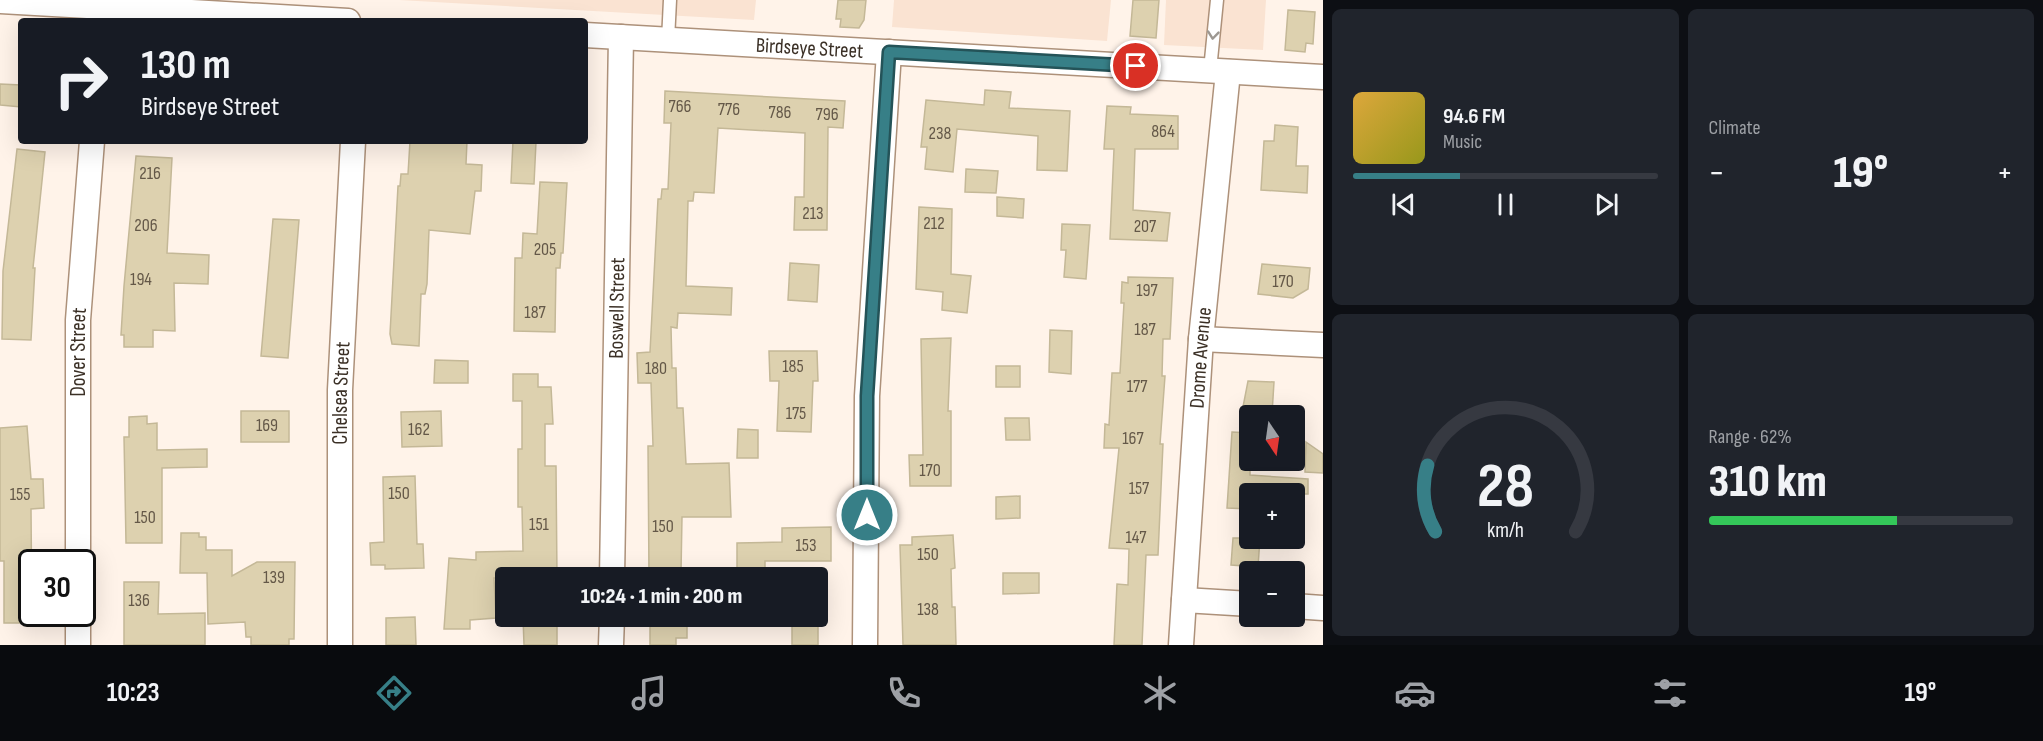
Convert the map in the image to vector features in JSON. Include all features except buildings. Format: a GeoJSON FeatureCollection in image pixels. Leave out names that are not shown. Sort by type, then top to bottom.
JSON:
{"type":"FeatureCollection","features":[{"type":"Feature","properties":{"kind":"street"},"geometry":{"type":"LineString","coordinates":[[0,1],[101,10],[281,18]]}},
{"type":"Feature","properties":{"kind":"street","name":"Birdseye Street"},"geometry":{"type":"LineString","coordinates":[[588,35],[1323,77]]}},
{"type":"Feature","properties":{"kind":"street","name":"Boswell Street"},"geometry":{"type":"LineString","coordinates":[[612,567],[621,37]]}},
{"type":"Feature","properties":{"kind":"street"},"geometry":{"type":"LineString","coordinates":[[865,645],[867,396],[889,52]]}},
{"type":"Feature","properties":{"kind":"street","name":"Drome Avenue"},"geometry":{"type":"LineString","coordinates":[[1181,645],[1219,71]]}},
{"type":"Feature","properties":{"kind":"street","name":"Dover Street"},"geometry":{"type":"LineString","coordinates":[[78,549],[78,320],[92,144]]}},
{"type":"Feature","properties":{"kind":"street","name":"Chelsea Street"},"geometry":{"type":"LineString","coordinates":[[339,645],[340,390],[353,144]]}},
{"type":"Feature","properties":{"kind":"street"},"geometry":{"type":"LineString","coordinates":[[1201,339],[1323,345]]}},
{"type":"Feature","properties":{"kind":"street"},"geometry":{"type":"LineString","coordinates":[[1184,600],[1239,603]]}},
{"type":"Feature","properties":{"kind":"street"},"geometry":{"type":"LineString","coordinates":[[1305,607],[1323,608]]}},
{"type":"Feature","properties":{"kind":"street"},"geometry":{"type":"LineString","coordinates":[[78,627],[78,645]]}},
{"type":"Feature","properties":{"kind":"street"},"geometry":{"type":"LineString","coordinates":[[611,645],[612,627]]}},
{"type":"Feature","properties":{"kind":"lane"},"geometry":{"type":"LineString","coordinates":[[668,40],[670,0]]}},
{"type":"Feature","properties":{"kind":"lane"},"geometry":{"type":"LineString","coordinates":[[1216,0],[1219,71]]}},
{"type":"Feature","properties":{"kind":"shaded area"},"geometry":{"type":"Polygon","coordinates":[[[399,0],[756,0],[754,20],[399,0]]]}},
{"type":"Feature","properties":{"kind":"shaded area"},"geometry":{"type":"Polygon","coordinates":[[[894,0],[1111,0],[1107,41],[892,27],[894,0]]]}},
{"type":"Feature","properties":{"kind":"shaded area"},"geometry":{"type":"Polygon","coordinates":[[[1166,0],[1266,0],[1263,50],[1164,45],[1166,0]]]}},
{"type":"Feature","properties":{"kind":"route"},"geometry":{"type":"LineString","coordinates":[[867,515],[867,396],[889,52],[1136,66]]}}]}
